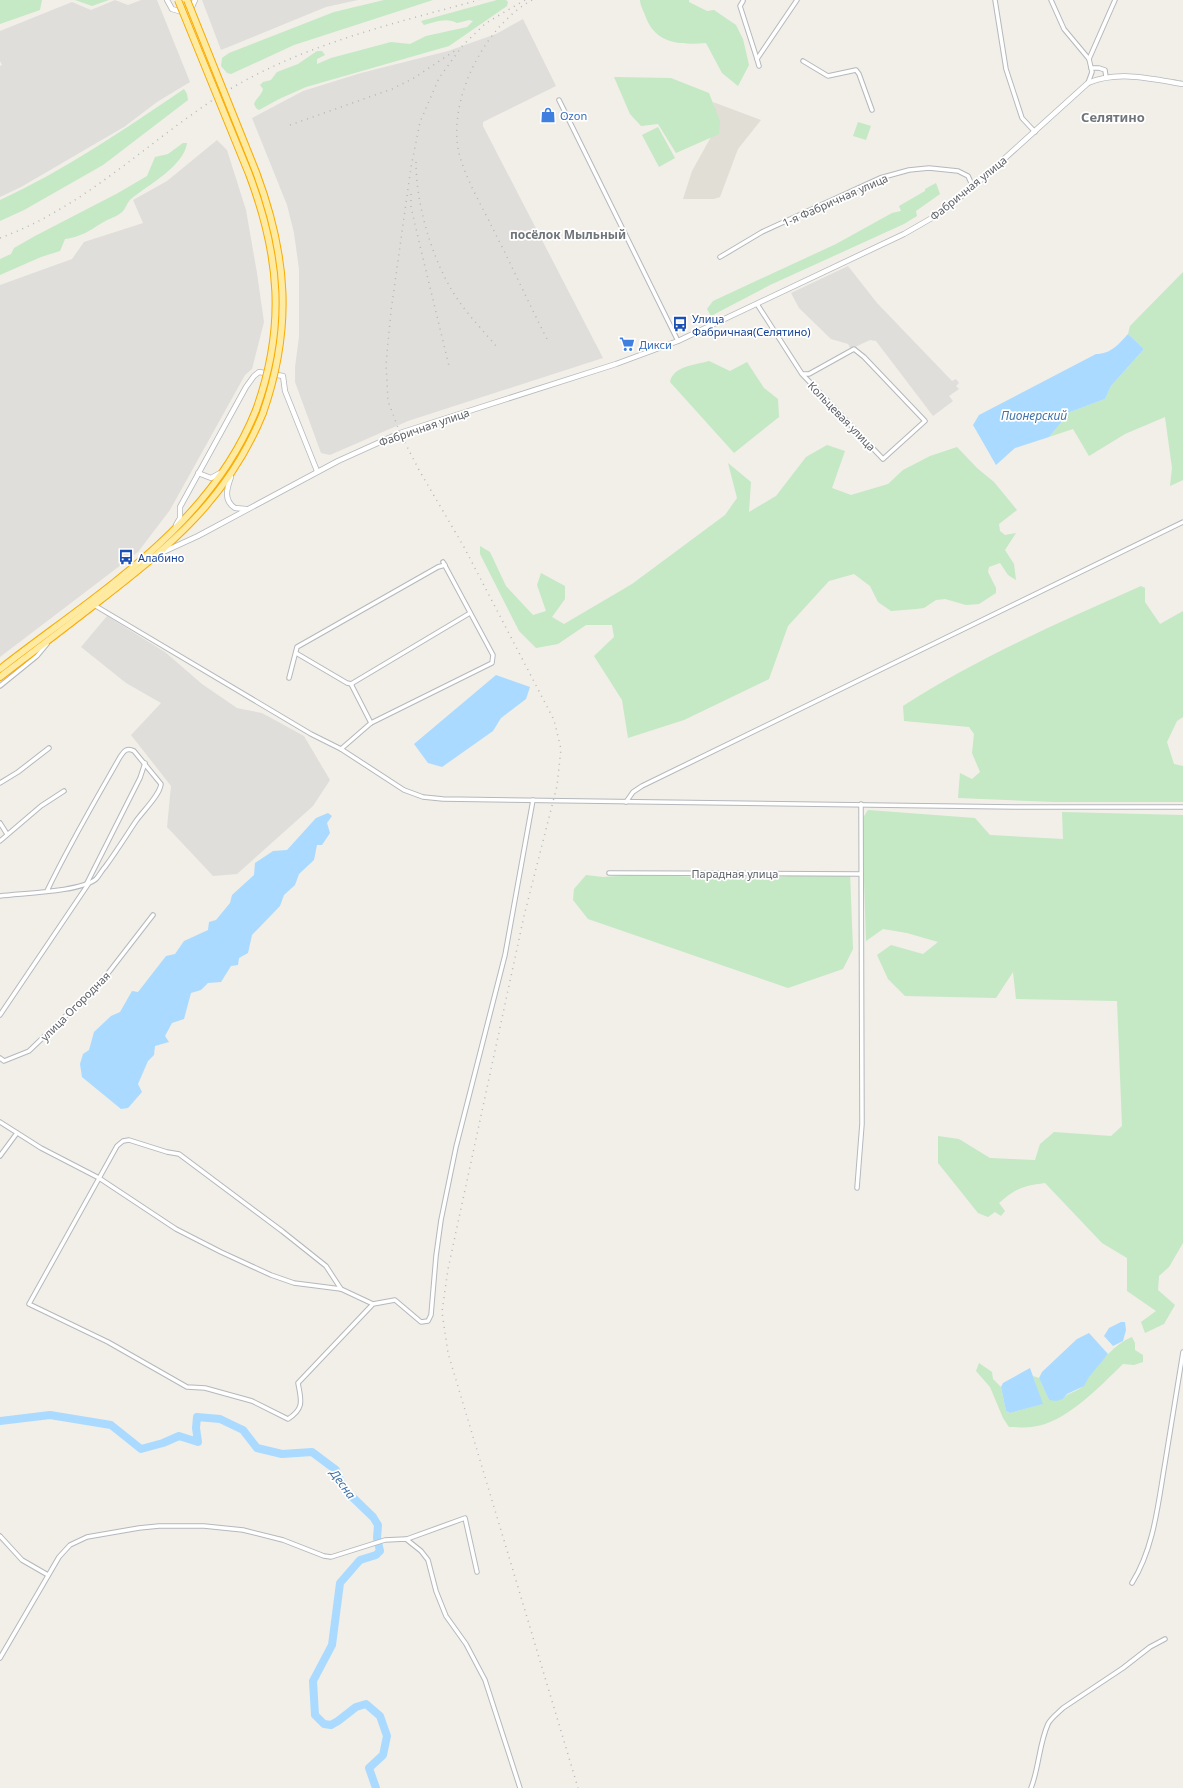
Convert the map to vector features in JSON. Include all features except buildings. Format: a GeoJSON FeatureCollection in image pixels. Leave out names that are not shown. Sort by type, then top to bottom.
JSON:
{"type":"FeatureCollection","features":[{"type":"Feature","properties":{"kind":"highway"},"geometry":{"type":"LineString","coordinates":[[0,669],[145,558],[204,498],[228,466],[244,436],[256,410],[269,364],[275,318],[274,271],[269,236],[259,201],[249,174],[178,0]]}},
{"type":"Feature","properties":{"kind":"highway"},"geometry":{"type":"LineString","coordinates":[[0,677],[160,554],[199,515],[232,474],[248,446],[263,413],[277,366],[283,318],[283,281],[276,234],[266,198],[187,0]]}},
{"type":"Feature","properties":{"kind":"street"},"geometry":{"type":"LineString","coordinates":[[168,0],[172,9],[182,12],[191,9],[195,0]]}},
{"type":"Feature","properties":{"kind":"street"},"geometry":{"type":"LineString","coordinates":[[757,59],[797,0]]}},
{"type":"Feature","properties":{"kind":"street"},"geometry":{"type":"LineString","coordinates":[[995,0],[1006,69],[1022,118],[1035,132]]}},
{"type":"Feature","properties":{"kind":"street"},"geometry":{"type":"LineString","coordinates":[[1051,0],[1064,29],[1089,59],[1092,72],[1088,82]]}},
{"type":"Feature","properties":{"kind":"street"},"geometry":{"type":"LineString","coordinates":[[1089,59],[1115,0]]}},
{"type":"Feature","properties":{"kind":"street"},"geometry":{"type":"LineString","coordinates":[[744,1],[740,6],[759,66]]}},
{"type":"Feature","properties":{"kind":"street"},"geometry":{"type":"LineString","coordinates":[[803,60],[828,76],[856,70],[860,74],[872,110]]}},
{"type":"Feature","properties":{"kind":"street"},"geometry":{"type":"LineString","coordinates":[[1091,68],[1099,68],[1104,70],[1106,77]]}},
{"type":"Feature","properties":{"kind":"street","name":"Фабричная улица"},"geometry":{"type":"LineString","coordinates":[[160,554],[188,541],[317,471],[400,434],[622,362],[678,341],[925,223],[973,187],[1088,82],[1106,77],[1135,77],[1183,84]]}},
{"type":"Feature","properties":{"kind":"street"},"geometry":{"type":"LineString","coordinates":[[559,100],[678,341]]}},
{"type":"Feature","properties":{"kind":"street","name":"1-я Фабричная улица"},"geometry":{"type":"LineString","coordinates":[[720,257],[762,232],[880,178],[909,170],[929,168],[958,171],[968,176],[973,187]]}},
{"type":"Feature","properties":{"kind":"street","name":"Кольцевая улица"},"geometry":{"type":"LineString","coordinates":[[757,304],[802,374],[883,459],[925,421],[864,357],[854,349],[809,374],[802,374]]}},
{"type":"Feature","properties":{"kind":"street"},"geometry":{"type":"LineString","coordinates":[[173,531],[180,518],[180,507],[252,378],[256,374],[262,372],[283,376],[285,390],[317,471]]}},
{"type":"Feature","properties":{"kind":"street"},"geometry":{"type":"LineString","coordinates":[[198,473],[208,477],[214,477],[228,466]]}},
{"type":"Feature","properties":{"kind":"street"},"geometry":{"type":"LineString","coordinates":[[232,474],[226,495],[229,502],[235,508],[240,509],[252,507]]}},
{"type":"Feature","properties":{"kind":"street"},"geometry":{"type":"LineString","coordinates":[[626,802],[633,792],[642,786],[1183,522]]}},
{"type":"Feature","properties":{"kind":"street"},"geometry":{"type":"LineString","coordinates":[[289,678],[297,647],[444,563],[493,655],[492,663],[371,724],[341,749]]}},
{"type":"Feature","properties":{"kind":"street"},"geometry":{"type":"LineString","coordinates":[[94,605],[304,730],[341,749],[404,790],[423,797],[443,799],[626,802],[1014,807],[1183,807]]}},
{"type":"Feature","properties":{"kind":"street"},"geometry":{"type":"LineString","coordinates":[[296,653],[347,683],[352,684],[470,613]]}},
{"type":"Feature","properties":{"kind":"street"},"geometry":{"type":"LineString","coordinates":[[0,686],[37,656],[53,637]]}},
{"type":"Feature","properties":{"kind":"street"},"geometry":{"type":"LineString","coordinates":[[352,684],[371,724]]}},
{"type":"Feature","properties":{"kind":"street"},"geometry":{"type":"LineString","coordinates":[[0,783],[18,772],[49,748]]}},
{"type":"Feature","properties":{"kind":"street"},"geometry":{"type":"LineString","coordinates":[[0,896],[47,891],[88,883],[96,879],[146,807],[160,792],[161,784],[145,763],[131,749],[124,751],[74,837],[47,891]]}},
{"type":"Feature","properties":{"kind":"street"},"geometry":{"type":"LineString","coordinates":[[0,1015],[88,883],[135,789],[145,763]]}},
{"type":"Feature","properties":{"kind":"street"},"geometry":{"type":"LineString","coordinates":[[0,841],[41,806],[64,791]]}},
{"type":"Feature","properties":{"kind":"street"},"geometry":{"type":"LineString","coordinates":[[0,1122],[52,1154],[99,1178],[176,1229],[271,1275],[294,1283],[340,1289],[373,1304],[395,1300],[422,1322],[428,1321],[432,1315],[436,1256],[441,1220],[456,1147],[505,955],[533,800]]}},
{"type":"Feature","properties":{"kind":"street"},"geometry":{"type":"LineString","coordinates":[[858,1188],[862,1124],[861,804]]}},
{"type":"Feature","properties":{"kind":"street"},"geometry":{"type":"LineString","coordinates":[[0,823],[7,834]]}},
{"type":"Feature","properties":{"kind":"street","name":"Парадная улица"},"geometry":{"type":"LineString","coordinates":[[609,873],[861,874]]}},
{"type":"Feature","properties":{"kind":"street","name":"улица Огородная"},"geometry":{"type":"LineString","coordinates":[[0,1058],[4,1061],[29,1051],[102,981],[153,915]]}},
{"type":"Feature","properties":{"kind":"street"},"geometry":{"type":"LineString","coordinates":[[0,1156],[17,1133]]}},
{"type":"Feature","properties":{"kind":"street"},"geometry":{"type":"LineString","coordinates":[[340,1289],[326,1266],[179,1154],[166,1152],[129,1140],[123,1141],[117,1146],[29,1304],[108,1342],[187,1387],[205,1388],[252,1401],[288,1419],[297,1413],[301,1404],[298,1383],[373,1304]]}},
{"type":"Feature","properties":{"kind":"street"},"geometry":{"type":"LineString","coordinates":[[1132,1583],[1148,1550],[1159,1501],[1183,1352]]}},
{"type":"Feature","properties":{"kind":"street"},"geometry":{"type":"LineString","coordinates":[[0,1658],[48,1575],[65,1549],[77,1540],[87,1537],[138,1528],[204,1526],[243,1530],[283,1540],[324,1556],[331,1557],[383,1541],[406,1539],[465,1518],[478,1572]]}},
{"type":"Feature","properties":{"kind":"street"},"geometry":{"type":"LineString","coordinates":[[0,1536],[22,1560],[48,1575]]}},
{"type":"Feature","properties":{"kind":"street"},"geometry":{"type":"LineString","coordinates":[[406,1539],[421,1551],[428,1560],[436,1592],[446,1616],[466,1644],[485,1680],[520,1788]]}},
{"type":"Feature","properties":{"kind":"street"},"geometry":{"type":"LineString","coordinates":[[1031,1788],[1036,1777],[1045,1733],[1049,1723],[1055,1716],[1068,1704],[1165,1638]]}},
{"type":"Feature","properties":{"kind":"shaded area"},"geometry":{"type":"Polygon","coordinates":[[[115,0],[128,5],[141,0],[157,0],[190,82],[157,102],[124,127],[21,187],[0,197],[0,66],[2,65],[0,61],[0,31],[72,2],[91,10],[115,0]]]}},
{"type":"Feature","properties":{"kind":"shaded area"},"geometry":{"type":"Polygon","coordinates":[[[202,0],[358,0],[326,7],[221,50],[202,0]]]}},
{"type":"Feature","properties":{"kind":"shaded area"},"geometry":{"type":"Polygon","coordinates":[[[523,19],[556,86],[483,122],[483,126],[603,358],[408,421],[330,455],[321,453],[295,382],[295,367],[299,337],[299,269],[294,233],[287,205],[252,118],[303,91],[361,73],[448,51],[496,34],[523,19]]]}},
{"type":"Feature","properties":{"kind":"shaded area"},"geometry":{"type":"Polygon","coordinates":[[[713,102],[761,120],[738,149],[720,197],[714,199],[683,199],[692,171],[717,126],[713,102]]]}},
{"type":"Feature","properties":{"kind":"shaded area"},"geometry":{"type":"Polygon","coordinates":[[[217,140],[227,150],[246,210],[257,273],[264,322],[252,369],[245,375],[170,510],[138,552],[0,657],[0,285],[72,259],[84,242],[143,223],[133,200],[167,181],[217,140]]]}},
{"type":"Feature","properties":{"kind":"shaded area"},"geometry":{"type":"Polygon","coordinates":[[[848,266],[877,303],[952,381],[956,379],[959,383],[956,386],[959,389],[949,396],[953,401],[933,416],[876,341],[870,340],[851,349],[848,344],[831,339],[799,308],[791,293],[848,266]]]}},
{"type":"Feature","properties":{"kind":"shaded area"},"geometry":{"type":"Polygon","coordinates":[[[107,616],[165,652],[202,684],[237,708],[262,713],[304,736],[330,780],[313,806],[237,874],[213,876],[167,827],[171,786],[131,735],[161,703],[126,683],[81,647],[107,616]]]}},
{"type":"Feature","properties":{"kind":"green space"},"geometry":{"type":"Polygon","coordinates":[[[0,0],[42,0],[40,10],[0,24],[0,0]]]}},
{"type":"Feature","properties":{"kind":"green space"},"geometry":{"type":"Polygon","coordinates":[[[75,0],[109,0],[92,6],[75,0]]]}},
{"type":"Feature","properties":{"kind":"green space"},"geometry":{"type":"Polygon","coordinates":[[[384,0],[433,0],[294,45],[231,74],[227,73],[221,66],[222,58],[229,53],[334,12],[384,0]]]}},
{"type":"Feature","properties":{"kind":"green space"},"geometry":{"type":"Polygon","coordinates":[[[497,0],[506,0],[508,2],[507,6],[449,46],[306,87],[259,110],[254,104],[263,89],[260,85],[263,82],[271,80],[277,72],[298,64],[317,51],[322,51],[325,55],[317,59],[317,64],[331,58],[391,42],[410,44],[426,36],[467,27],[473,21],[469,20],[457,23],[445,20],[424,25],[421,21],[497,0]]]}},
{"type":"Feature","properties":{"kind":"green space"},"geometry":{"type":"Polygon","coordinates":[[[640,0],[689,0],[689,2],[707,11],[714,10],[736,25],[743,39],[749,65],[738,86],[722,73],[706,43],[677,43],[669,41],[655,32],[649,25],[640,4],[640,0]]]}},
{"type":"Feature","properties":{"kind":"green space"},"geometry":{"type":"Polygon","coordinates":[[[614,77],[671,78],[709,93],[720,121],[719,134],[676,153],[658,124],[641,126],[630,114],[614,77]]]}},
{"type":"Feature","properties":{"kind":"green space"},"geometry":{"type":"Polygon","coordinates":[[[184,89],[188,100],[103,165],[24,210],[0,221],[0,200],[48,176],[117,134],[184,89]]]}},
{"type":"Feature","properties":{"kind":"green space"},"geometry":{"type":"Polygon","coordinates":[[[858,122],[871,126],[866,140],[853,136],[858,122]]]}},
{"type":"Feature","properties":{"kind":"green space"},"geometry":{"type":"Polygon","coordinates":[[[658,127],[675,158],[659,167],[642,135],[658,127]]]}},
{"type":"Feature","properties":{"kind":"green space"},"geometry":{"type":"Polygon","coordinates":[[[183,143],[187,143],[184,151],[172,167],[131,199],[121,213],[83,234],[65,239],[60,251],[41,257],[0,275],[0,259],[11,254],[14,248],[147,176],[155,157],[168,154],[183,143]]]}},
{"type":"Feature","properties":{"kind":"green space"},"geometry":{"type":"Polygon","coordinates":[[[936,183],[940,194],[916,211],[917,216],[904,224],[770,285],[711,316],[707,309],[713,301],[836,244],[892,213],[901,211],[899,206],[936,183]]]}},
{"type":"Feature","properties":{"kind":"green space"},"geometry":{"type":"Polygon","coordinates":[[[1183,272],[1183,480],[1170,486],[1172,468],[1165,417],[1125,434],[1089,456],[1073,429],[1049,437],[1070,412],[1105,399],[1111,386],[1144,349],[1128,334],[1130,326],[1183,272]]]}},
{"type":"Feature","properties":{"kind":"green space"},"geometry":{"type":"Polygon","coordinates":[[[709,361],[730,371],[747,362],[764,388],[778,399],[779,417],[734,453],[670,382],[675,373],[680,369],[709,361]]]}},
{"type":"Feature","properties":{"kind":"green space"},"geometry":{"type":"Polygon","coordinates":[[[827,445],[845,451],[832,488],[851,495],[888,484],[903,470],[930,456],[957,447],[977,468],[994,482],[1017,510],[999,524],[1000,531],[1005,535],[1016,533],[1005,550],[1014,564],[1016,580],[1008,575],[1000,563],[989,567],[988,572],[996,588],[996,593],[979,604],[966,605],[945,599],[936,600],[924,608],[891,611],[878,602],[870,586],[854,574],[829,581],[788,626],[769,679],[684,720],[628,738],[622,700],[594,656],[614,637],[612,625],[586,625],[558,644],[536,648],[519,631],[480,554],[480,546],[490,552],[506,586],[533,615],[546,611],[537,585],[541,573],[565,586],[565,599],[552,617],[564,624],[632,584],[725,515],[737,498],[728,463],[751,482],[749,512],[776,496],[806,457],[827,445]]]}},
{"type":"Feature","properties":{"kind":"green space"},"geometry":{"type":"Polygon","coordinates":[[[1141,586],[1145,588],[1145,602],[1160,624],[1183,611],[1183,717],[1177,721],[1167,742],[1174,764],[1183,766],[1183,802],[1055,802],[958,798],[960,773],[972,779],[980,772],[972,753],[974,734],[969,727],[904,721],[903,706],[989,656],[1141,586]]]}},
{"type":"Feature","properties":{"kind":"green space"},"geometry":{"type":"Polygon","coordinates":[[[868,810],[975,818],[990,835],[1063,839],[1062,812],[1183,815],[1183,1243],[1169,1267],[1159,1276],[1158,1290],[1175,1305],[1164,1324],[1145,1333],[1141,1322],[1156,1311],[1127,1291],[1127,1258],[1102,1243],[1045,1183],[1020,1188],[999,1203],[1005,1211],[1001,1216],[995,1212],[988,1217],[978,1213],[938,1163],[938,1136],[959,1139],[990,1158],[1035,1160],[1040,1144],[1054,1132],[1111,1136],[1122,1126],[1117,1001],[1016,999],[1013,972],[996,998],[905,996],[888,979],[877,955],[891,945],[923,954],[938,942],[907,933],[883,929],[866,941],[862,819],[868,810]]]}},
{"type":"Feature","properties":{"kind":"green space"},"geometry":{"type":"Polygon","coordinates":[[[850,872],[853,949],[843,969],[788,988],[588,919],[573,900],[574,889],[586,875],[603,877],[631,875],[759,878],[850,872]]]}},
{"type":"Feature","properties":{"kind":"green space"},"geometry":{"type":"Polygon","coordinates":[[[1132,1337],[1135,1343],[1135,1350],[1143,1355],[1143,1362],[1134,1365],[1123,1364],[1081,1403],[1069,1412],[1044,1424],[1028,1427],[1009,1427],[1003,1418],[990,1387],[976,1371],[979,1363],[992,1372],[993,1379],[1001,1387],[1006,1411],[1010,1413],[1042,1404],[1033,1376],[1039,1378],[1049,1400],[1063,1399],[1083,1386],[1090,1375],[1109,1353],[1132,1337]]]}},
{"type":"Feature","properties":{"kind":"water","name":"Пионерский"},"geometry":{"type":"Polygon","coordinates":[[[1128,334],[1144,349],[1111,386],[1105,399],[1070,412],[1049,437],[1015,448],[996,465],[973,425],[979,415],[1096,354],[1101,354],[1110,350],[1118,345],[1128,334]]]}},
{"type":"Feature","properties":{"kind":"water"},"geometry":{"type":"Polygon","coordinates":[[[496,675],[530,687],[526,699],[501,718],[493,731],[442,767],[428,763],[414,744],[496,675]]]}},
{"type":"Feature","properties":{"kind":"water"},"geometry":{"type":"Polygon","coordinates":[[[328,813],[332,816],[327,823],[330,833],[322,845],[317,845],[314,860],[299,874],[295,885],[284,895],[280,906],[252,935],[248,953],[239,958],[238,965],[231,966],[221,982],[208,983],[201,990],[191,993],[184,1019],[172,1023],[165,1036],[169,1042],[155,1046],[154,1055],[148,1061],[138,1084],[142,1092],[128,1108],[121,1109],[82,1077],[80,1064],[83,1054],[89,1050],[94,1032],[111,1016],[120,1012],[132,991],[138,992],[166,956],[175,954],[184,941],[208,930],[209,922],[216,920],[230,903],[232,895],[254,875],[255,863],[273,851],[287,850],[316,818],[328,813]]]}},
{"type":"Feature","properties":{"kind":"water"},"geometry":{"type":"Polygon","coordinates":[[[1121,1322],[1125,1322],[1126,1330],[1123,1341],[1113,1346],[1104,1336],[1109,1328],[1121,1322]]]}},
{"type":"Feature","properties":{"kind":"water"},"geometry":{"type":"Polygon","coordinates":[[[1089,1333],[1108,1354],[1089,1377],[1084,1386],[1067,1394],[1063,1399],[1056,1401],[1049,1400],[1039,1378],[1042,1372],[1077,1339],[1089,1333]]]}},
{"type":"Feature","properties":{"kind":"water"},"geometry":{"type":"Polygon","coordinates":[[[1030,1368],[1043,1404],[1010,1413],[1006,1411],[1001,1387],[1003,1383],[1030,1368]]]}},
{"type":"Feature","properties":{"kind":"waterway","name":"Десна"},"geometry":{"type":"LineString","coordinates":[[0,1421],[50,1415],[111,1425],[141,1449],[163,1443],[179,1436],[198,1442],[196,1428],[197,1417],[220,1419],[243,1430],[257,1448],[282,1454],[312,1452],[336,1470],[343,1488],[373,1517],[378,1525],[377,1538],[380,1551],[376,1555],[360,1560],[340,1583],[332,1645],[313,1681],[315,1715],[324,1724],[331,1725],[356,1707],[366,1704],[380,1716],[387,1736],[383,1755],[369,1768],[376,1788]]}},
{"type":"Feature","properties":{"kind":"railway"},"geometry":{"type":"LineString","coordinates":[[0,238],[31,225],[60,209],[115,172],[194,113],[222,94],[252,77],[283,62],[347,38],[380,27],[479,0]]}},
{"type":"Feature","properties":{"kind":"railway"},"geometry":{"type":"LineString","coordinates":[[525,0],[486,23],[463,45],[439,78],[420,122],[411,167],[391,311],[386,364],[388,401],[400,433],[419,470],[464,547],[554,720],[561,749],[557,786],[524,916],[448,1269],[442,1312],[448,1353],[578,1788]]}},
{"type":"Feature","properties":{"kind":"railway"},"geometry":{"type":"LineString","coordinates":[[532,0],[515,12],[499,27],[473,66],[464,88],[459,110],[457,132],[459,153],[470,183],[549,343]]}},
{"type":"Feature","properties":{"kind":"railway"},"geometry":{"type":"LineString","coordinates":[[290,125],[392,89],[414,78],[456,50]]}},
{"type":"Feature","properties":{"kind":"railway"},"geometry":{"type":"LineString","coordinates":[[416,162],[418,193],[421,210],[430,243],[436,258],[450,287],[460,303],[497,347]]}},
{"type":"Feature","properties":{"kind":"railway"},"geometry":{"type":"LineString","coordinates":[[411,194],[411,207],[449,366]]}},
{"type":"Feature","properties":{"kind":"place","name":"Ozon"},"geometry":{"type":"Point","coordinates":[548,115]}},
{"type":"Feature","properties":{"kind":"place","name":"Улица Фабричная(Селятино)"},"geometry":{"type":"Point","coordinates":[680,324]}},
{"type":"Feature","properties":{"kind":"place","name":"Дикси"},"geometry":{"type":"Point","coordinates":[627,344]}},
{"type":"Feature","properties":{"kind":"place","name":"Алабино"},"geometry":{"type":"Point","coordinates":[126,557]}},
{"type":"Feature","properties":{"kind":"district","name":"Селятино"},"geometry":{"type":"Point","coordinates":[1113,117]}},
{"type":"Feature","properties":{"kind":"district","name":"посёлок Мыльный"},"geometry":{"type":"Point","coordinates":[568,234]}}]}
